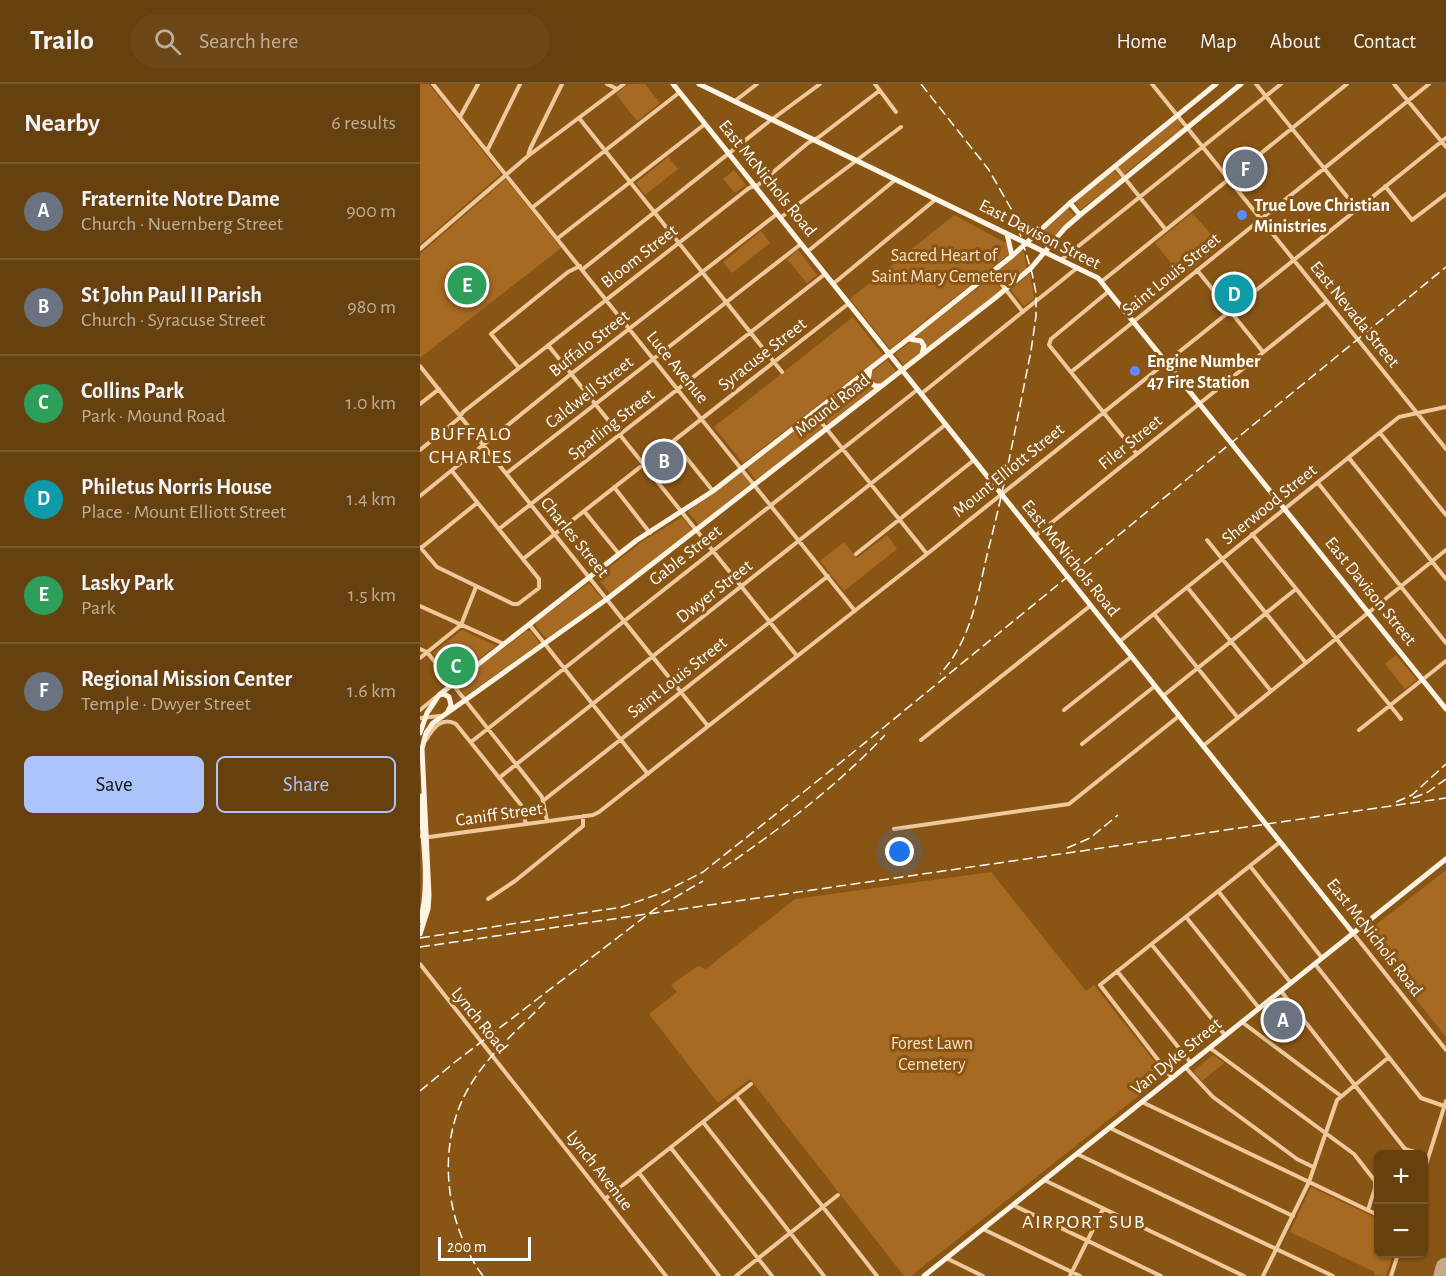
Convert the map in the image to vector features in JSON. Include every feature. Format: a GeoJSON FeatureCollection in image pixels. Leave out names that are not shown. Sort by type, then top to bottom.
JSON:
{"type":"FeatureCollection","features":[{"type":"Feature","properties":{"kind":"main road","name":"East McNichols Road"},"geometry":{"type":"LineString","coordinates":[[673,84],[1353,933]]}},
{"type":"Feature","properties":{"kind":"main road","name":"East Davison Street"},"geometry":{"type":"LineString","coordinates":[[699,84],[1094,276],[1167,362],[1446,709]]}},
{"type":"Feature","properties":{"kind":"main road","name":"Mound Road"},"geometry":{"type":"LineString","coordinates":[[439,695],[619,554],[713,491],[992,273],[1070,203],[1216,84]]}},
{"type":"Feature","properties":{"kind":"main road","name":"Mound Road"},"geometry":{"type":"LineString","coordinates":[[442,716],[608,599],[1028,271],[1080,215],[1241,84]]}},
{"type":"Feature","properties":{"kind":"main road"},"geometry":{"type":"LineString","coordinates":[[1070,203],[1080,215]]}},
{"type":"Feature","properties":{"kind":"main road"},"geometry":{"type":"LineString","coordinates":[[1007,234],[1012,255]]}},
{"type":"Feature","properties":{"kind":"main road"},"geometry":{"type":"LineString","coordinates":[[908,339],[915,338],[921,341],[924,346],[922,354]]}},
{"type":"Feature","properties":{"kind":"main road"},"geometry":{"type":"LineString","coordinates":[[871,368],[868,381],[875,386],[881,385]]}},
{"type":"Feature","properties":{"kind":"main road"},"geometry":{"type":"LineString","coordinates":[[420,733],[423,718],[439,695],[444,694],[449,697],[451,705],[448,711]]}},
{"type":"Feature","properties":{"kind":"main road"},"geometry":{"type":"LineString","coordinates":[[420,921],[424,909],[425,889],[422,749],[426,733],[442,716]]}},
{"type":"Feature","properties":{"kind":"main road"},"geometry":{"type":"LineString","coordinates":[[420,796],[429,896],[428,909],[420,934]]}},
{"type":"Feature","properties":{"kind":"main road","name":"Van Dyke Street"},"geometry":{"type":"LineString","coordinates":[[924,1276],[1446,859]]}},
{"type":"Feature","properties":{"kind":"street"},"geometry":{"type":"LineString","coordinates":[[460,117],[478,84]]}},
{"type":"Feature","properties":{"kind":"street"},"geometry":{"type":"LineString","coordinates":[[487,151],[520,84]]}},
{"type":"Feature","properties":{"kind":"street"},"geometry":{"type":"LineString","coordinates":[[528,156],[562,84]]}},
{"type":"Feature","properties":{"kind":"street"},"geometry":{"type":"LineString","coordinates":[[607,84],[617,89]]}},
{"type":"Feature","properties":{"kind":"street"},"geometry":{"type":"LineString","coordinates":[[420,249],[528,156],[624,84]]}},
{"type":"Feature","properties":{"kind":"street"},"geometry":{"type":"LineString","coordinates":[[735,101],[757,84]]}},
{"type":"Feature","properties":{"kind":"street"},"geometry":{"type":"LineString","coordinates":[[519,368],[491,334],[568,272],[581,268],[655,213],[772,119],[820,84]]}},
{"type":"Feature","properties":{"kind":"street"},"geometry":{"type":"LineString","coordinates":[[875,84],[896,112]]}},
{"type":"Feature","properties":{"kind":"street","name":"East Nevada Street"},"geometry":{"type":"LineString","coordinates":[[1152,84],[1417,413],[1444,443],[1446,449]]}},
{"type":"Feature","properties":{"kind":"street"},"geometry":{"type":"LineString","coordinates":[[1256,84],[1357,209]]}},
{"type":"Feature","properties":{"kind":"street"},"geometry":{"type":"LineString","coordinates":[[1061,260],[1281,84]]}},
{"type":"Feature","properties":{"kind":"street"},"geometry":{"type":"LineString","coordinates":[[1101,282],[1347,84]]}},
{"type":"Feature","properties":{"kind":"street"},"geometry":{"type":"LineString","coordinates":[[1394,84],[1446,147]]}},
{"type":"Feature","properties":{"kind":"street","name":"Saint Louis Street"},"geometry":{"type":"LineString","coordinates":[[1071,372],[1429,84]]}},
{"type":"Feature","properties":{"kind":"street","name":"Luce Avenue"},"geometry":{"type":"LineString","coordinates":[[435,85],[855,611]]}},
{"type":"Feature","properties":{"kind":"street","name":"Bloom Street"},"geometry":{"type":"LineString","coordinates":[[420,450],[460,415],[678,243],[879,91]]}},
{"type":"Feature","properties":{"kind":"street"},"geometry":{"type":"LineString","coordinates":[[533,207],[680,92]]}},
{"type":"Feature","properties":{"kind":"street"},"geometry":{"type":"LineString","coordinates":[[579,118],[782,372]]}},
{"type":"Feature","properties":{"kind":"street"},"geometry":{"type":"LineString","coordinates":[[558,238],[705,124]]}},
{"type":"Feature","properties":{"kind":"street","name":"Buffalo Street"},"geometry":{"type":"LineString","coordinates":[[420,496],[630,328],[901,127]]}},
{"type":"Feature","properties":{"kind":"street","name":"Mount Elliott Street"},"geometry":{"type":"LineString","coordinates":[[583,816],[599,813],[927,554],[1446,138]]}},
{"type":"Feature","properties":{"kind":"street"},"geometry":{"type":"LineString","coordinates":[[1114,166],[1166,230]]}},
{"type":"Feature","properties":{"kind":"street"},"geometry":{"type":"LineString","coordinates":[[807,252],[895,179]]}},
{"type":"Feature","properties":{"kind":"street"},"geometry":{"type":"LineString","coordinates":[[1385,186],[1413,220],[1446,194]]}},
{"type":"Feature","properties":{"kind":"street"},"geometry":{"type":"LineString","coordinates":[[832,284],[936,199]]}},
{"type":"Feature","properties":{"kind":"street","name":"Caldwell Street"},"geometry":{"type":"LineString","coordinates":[[507,473],[801,244]]}},
{"type":"Feature","properties":{"kind":"street","name":"Gable Street"},"geometry":{"type":"LineString","coordinates":[[471,742],[713,550],[1077,268]]}},
{"type":"Feature","properties":{"kind":"street"},"geometry":{"type":"LineString","coordinates":[[1197,270],[1263,352]]}},
{"type":"Feature","properties":{"kind":"street"},"geometry":{"type":"LineString","coordinates":[[992,273],[1023,312]]}},
{"type":"Feature","properties":{"kind":"street","name":"Sparling Street"},"geometry":{"type":"LineString","coordinates":[[499,529],[825,274]]}},
{"type":"Feature","properties":{"kind":"street"},"geometry":{"type":"LineString","coordinates":[[1109,291],[1051,339],[1049,345],[1137,453]]}},
{"type":"Feature","properties":{"kind":"street","name":"Filer Street"},"geometry":{"type":"LineString","coordinates":[[1034,536],[1327,301]]}},
{"type":"Feature","properties":{"kind":"street","name":"Syracuse Street"},"geometry":{"type":"LineString","coordinates":[[523,559],[848,304]]}},
{"type":"Feature","properties":{"kind":"street"},"geometry":{"type":"LineString","coordinates":[[548,345],[797,656]]}},
{"type":"Feature","properties":{"kind":"street","name":"Charles Street"},"geometry":{"type":"LineString","coordinates":[[420,366],[708,726]]}},
{"type":"Feature","properties":{"kind":"street"},"geometry":{"type":"LineString","coordinates":[[420,404],[439,389]]}},
{"type":"Feature","properties":{"kind":"street","name":"Sherwood Street"},"geometry":{"type":"LineString","coordinates":[[1119,642],[1399,417],[1446,407]]}},
{"type":"Feature","properties":{"kind":"street"},"geometry":{"type":"LineString","coordinates":[[813,412],[927,554]]}},
{"type":"Feature","properties":{"kind":"street","name":"Dwyer Street"},"geometry":{"type":"LineString","coordinates":[[499,778],[945,425]]}},
{"type":"Feature","properties":{"kind":"street"},"geometry":{"type":"LineString","coordinates":[[1380,433],[1446,515]]}},
{"type":"Feature","properties":{"kind":"street"},"geometry":{"type":"LineString","coordinates":[[673,441],[713,491]]}},
{"type":"Feature","properties":{"kind":"street"},"geometry":{"type":"LineString","coordinates":[[1349,458],[1446,579]]}},
{"type":"Feature","properties":{"kind":"street"},"geometry":{"type":"LineString","coordinates":[[856,554],[974,460]]}},
{"type":"Feature","properties":{"kind":"street"},"geometry":{"type":"LineString","coordinates":[[452,471],[539,579],[539,588],[518,604],[476,587],[437,567],[420,548],[477,503]]}},
{"type":"Feature","properties":{"kind":"street"},"geometry":{"type":"LineString","coordinates":[[1318,483],[1446,643]]}},
{"type":"Feature","properties":{"kind":"street"},"geometry":{"type":"LineString","coordinates":[[614,488],[651,533]]}},
{"type":"Feature","properties":{"kind":"street"},"geometry":{"type":"LineString","coordinates":[[584,511],[619,554]]}},
{"type":"Feature","properties":{"kind":"street"},"geometry":{"type":"LineString","coordinates":[[1252,534],[1401,719]]}},
{"type":"Feature","properties":{"kind":"street"},"geometry":{"type":"LineString","coordinates":[[1207,540],[1306,663]]}},
{"type":"Feature","properties":{"kind":"street"},"geometry":{"type":"LineString","coordinates":[[1203,746],[1446,550]]}},
{"type":"Feature","properties":{"kind":"street","name":"Saint Louis Street"},"geometry":{"type":"LineString","coordinates":[[544,800],[828,576]]}},
{"type":"Feature","properties":{"kind":"street"},"geometry":{"type":"LineString","coordinates":[[420,658],[461,625],[476,587]]}},
{"type":"Feature","properties":{"kind":"street"},"geometry":{"type":"LineString","coordinates":[[1187,587],[1271,691]]}},
{"type":"Feature","properties":{"kind":"street"},"geometry":{"type":"LineString","coordinates":[[1162,696],[1296,589]]}},
{"type":"Feature","properties":{"kind":"street"},"geometry":{"type":"LineString","coordinates":[[420,606],[504,644]]}},
{"type":"Feature","properties":{"kind":"street"},"geometry":{"type":"LineString","coordinates":[[921,740],[1090,606]]}},
{"type":"Feature","properties":{"kind":"street"},"geometry":{"type":"LineString","coordinates":[[1154,614],[1238,718]]}},
{"type":"Feature","properties":{"kind":"street"},"geometry":{"type":"LineString","coordinates":[[529,624],[648,774]]}},
{"type":"Feature","properties":{"kind":"street"},"geometry":{"type":"LineString","coordinates":[[420,649],[427,652],[544,800],[547,821]]}},
{"type":"Feature","properties":{"kind":"street"},"geometry":{"type":"LineString","coordinates":[[1064,710],[1131,657]]}},
{"type":"Feature","properties":{"kind":"street"},"geometry":{"type":"LineString","coordinates":[[1359,730],[1446,661]]}},
{"type":"Feature","properties":{"kind":"street"},"geometry":{"type":"LineString","coordinates":[[1082,744],[1155,686]]}},
{"type":"Feature","properties":{"kind":"street","name":"Mound Road"},"geometry":{"type":"LineString","coordinates":[[420,710],[439,695]]}},
{"type":"Feature","properties":{"kind":"street"},"geometry":{"type":"LineString","coordinates":[[423,718],[442,716]]}},
{"type":"Feature","properties":{"kind":"street"},"geometry":{"type":"LineString","coordinates":[[894,829],[1069,804],[1179,716]]}},
{"type":"Feature","properties":{"kind":"street"},"geometry":{"type":"LineString","coordinates":[[422,749],[439,724],[446,721],[456,724],[523,808],[526,824]]}},
{"type":"Feature","properties":{"kind":"street"},"geometry":{"type":"LineString","coordinates":[[488,899],[515,881],[583,826],[583,816]]}},
{"type":"Feature","properties":{"kind":"street","name":"Caniff Street"},"geometry":{"type":"LineString","coordinates":[[420,836],[429,838],[583,816]]}},
{"type":"Feature","properties":{"kind":"street"},"geometry":{"type":"LineString","coordinates":[[1172,1078],[1101,988],[1101,984],[1280,842]]}},
{"type":"Feature","properties":{"kind":"street"},"geometry":{"type":"LineString","coordinates":[[1250,866],[1322,958]]}},
{"type":"Feature","properties":{"kind":"street"},"geometry":{"type":"LineString","coordinates":[[1218,891],[1291,983]]}},
{"type":"Feature","properties":{"kind":"street"},"geometry":{"type":"LineString","coordinates":[[1186,917],[1259,1008]]}},
{"type":"Feature","properties":{"kind":"street","name":"East McNichols Road"},"geometry":{"type":"LineString","coordinates":[[1353,933],[1446,1050]]}},
{"type":"Feature","properties":{"kind":"street"},"geometry":{"type":"LineString","coordinates":[[1152,945],[1225,1035]]}},
{"type":"Feature","properties":{"kind":"street","name":"Lynch Road"},"geometry":{"type":"LineString","coordinates":[[420,964],[513,1082]]}},
{"type":"Feature","properties":{"kind":"street"},"geometry":{"type":"LineString","coordinates":[[1315,964],[1421,1098],[1445,1103],[1426,1150]]}},
{"type":"Feature","properties":{"kind":"street","name":"Lynch Road"},"geometry":{"type":"LineString","coordinates":[[420,969],[426,974]]}},
{"type":"Feature","properties":{"kind":"street"},"geometry":{"type":"LineString","coordinates":[[1117,971],[1213,1097],[1297,1159],[1313,1167]]}},
{"type":"Feature","properties":{"kind":"street"},"geometry":{"type":"LineString","coordinates":[[1281,991],[1408,1150]]}},
{"type":"Feature","properties":{"kind":"street"},"geometry":{"type":"LineString","coordinates":[[1242,1022],[1341,1096]]}},
{"type":"Feature","properties":{"kind":"street"},"geometry":{"type":"LineString","coordinates":[[1210,1048],[1354,1154],[1375,1180],[1375,1188],[1368,1210]]}},
{"type":"Feature","properties":{"kind":"street"},"geometry":{"type":"LineString","coordinates":[[1263,1276],[1309,1182],[1335,1103],[1389,1057]]}},
{"type":"Feature","properties":{"kind":"street","name":"Lynch Avenue"},"geometry":{"type":"LineString","coordinates":[[513,1082],[666,1276]]}},
{"type":"Feature","properties":{"kind":"street"},"geometry":{"type":"LineString","coordinates":[[605,1199],[751,1084]]}},
{"type":"Feature","properties":{"kind":"street"},"geometry":{"type":"LineString","coordinates":[[736,1096],[877,1276]]}},
{"type":"Feature","properties":{"kind":"street"},"geometry":{"type":"LineString","coordinates":[[1142,1102],[1374,1213]]}},
{"type":"Feature","properties":{"kind":"street"},"geometry":{"type":"LineString","coordinates":[[703,1122],[824,1276]]}},
{"type":"Feature","properties":{"kind":"street"},"geometry":{"type":"LineString","coordinates":[[1110,1128],[1293,1216]]}},
{"type":"Feature","properties":{"kind":"street"},"geometry":{"type":"LineString","coordinates":[[671,1148],[772,1276]]}},
{"type":"Feature","properties":{"kind":"street"},"geometry":{"type":"LineString","coordinates":[[1077,1154],[1333,1276]]}},
{"type":"Feature","properties":{"kind":"street"},"geometry":{"type":"LineString","coordinates":[[639,1173],[719,1276]]}},
{"type":"Feature","properties":{"kind":"street"},"geometry":{"type":"LineString","coordinates":[[1044,1180],[1244,1276]]}},
{"type":"Feature","properties":{"kind":"street"},"geometry":{"type":"LineString","coordinates":[[736,1276],[838,1195]]}},
{"type":"Feature","properties":{"kind":"street"},"geometry":{"type":"LineString","coordinates":[[1013,1205],[1161,1276]]}},
{"type":"Feature","properties":{"kind":"street"},"geometry":{"type":"LineString","coordinates":[[1071,1274],[1103,1209]]}},
{"type":"Feature","properties":{"kind":"street"},"geometry":{"type":"LineString","coordinates":[[983,1229],[1071,1274],[1080,1276]]}},
{"type":"Feature","properties":{"kind":"street"},"geometry":{"type":"LineString","coordinates":[[946,1258],[983,1276]]}},
{"type":"Feature","properties":{"kind":"street"},"geometry":{"type":"LineString","coordinates":[[1391,1276],[1397,1258]]}},
{"type":"Feature","properties":{"kind":"green space"},"geometry":{"type":"Polygon","coordinates":[[[420,84],[429,84],[501,174],[420,244],[420,84]]]}},
{"type":"Feature","properties":{"kind":"green space"},"geometry":{"type":"Polygon","coordinates":[[[628,84],[645,84],[660,103],[637,121],[616,94],[628,84]]]}},
{"type":"Feature","properties":{"kind":"green space"},"geometry":{"type":"Polygon","coordinates":[[[1176,120],[1183,128],[1177,122],[1182,129],[1124,174],[1119,168],[1120,165],[1176,120]]]}},
{"type":"Feature","properties":{"kind":"green space"},"geometry":{"type":"Polygon","coordinates":[[[668,157],[678,169],[645,195],[636,183],[668,157]]]}},
{"type":"Feature","properties":{"kind":"green space"},"geometry":{"type":"Polygon","coordinates":[[[734,170],[746,185],[735,193],[723,179],[734,170]]]}},
{"type":"Feature","properties":{"kind":"green space"},"geometry":{"type":"Polygon","coordinates":[[[1114,171],[1121,177],[1120,180],[1080,210],[1075,202],[1114,171]]]}},
{"type":"Feature","properties":{"kind":"green space"},"geometry":{"type":"Polygon","coordinates":[[[506,179],[561,248],[420,358],[420,254],[506,179]]]}},
{"type":"Feature","properties":{"kind":"green space"},"geometry":{"type":"Polygon","coordinates":[[[1068,208],[1075,216],[1046,245],[1033,241],[1068,208]]]}},
{"type":"Feature","properties":{"kind":"green space"},"geometry":{"type":"Polygon","coordinates":[[[1192,213],[1221,245],[1182,277],[1155,243],[1192,213]]]}},
{"type":"Feature","properties":{"kind":"green space","name":"Sacred Heart of Saint Mary Cemetery"},"geometry":{"type":"Polygon","coordinates":[[[954,215],[1006,243],[1009,254],[890,349],[850,299],[954,215]]]}},
{"type":"Feature","properties":{"kind":"green space"},"geometry":{"type":"Polygon","coordinates":[[[761,231],[770,243],[732,273],[723,262],[761,231]]]}},
{"type":"Feature","properties":{"kind":"green space"},"geometry":{"type":"Polygon","coordinates":[[[798,250],[817,275],[807,283],[787,259],[798,250]]]}},
{"type":"Feature","properties":{"kind":"green space"},"geometry":{"type":"Polygon","coordinates":[[[1023,250],[1027,268],[1006,285],[996,273],[1023,250]]]}},
{"type":"Feature","properties":{"kind":"green space"},"geometry":{"type":"Polygon","coordinates":[[[1030,273],[1034,298],[1024,306],[1011,290],[1030,273]]]}},
{"type":"Feature","properties":{"kind":"green space"},"geometry":{"type":"Polygon","coordinates":[[[992,277],[1001,289],[926,348],[916,335],[992,277]]]}},
{"type":"Feature","properties":{"kind":"green space","name":"Sacred Heart of Saint Mary Cemetery"},"geometry":{"type":"Polygon","coordinates":[[[853,317],[883,355],[743,463],[714,427],[853,317]]]}},
{"type":"Feature","properties":{"kind":"green space"},"geometry":{"type":"Polygon","coordinates":[[[912,341],[921,344],[922,349],[904,366],[895,354],[912,341]]]}},
{"type":"Feature","properties":{"kind":"green space"},"geometry":{"type":"Polygon","coordinates":[[[887,360],[896,371],[880,385],[871,382],[871,373],[887,360]]]}},
{"type":"Feature","properties":{"kind":"green space"},"geometry":{"type":"Polygon","coordinates":[[[864,378],[868,385],[875,389],[828,424],[819,416],[819,412],[864,378]]]}},
{"type":"Feature","properties":{"kind":"green space"},"geometry":{"type":"Polygon","coordinates":[[[811,418],[815,418],[822,427],[821,430],[756,480],[746,467],[811,418]]]}},
{"type":"Feature","properties":{"kind":"green space"},"geometry":{"type":"Polygon","coordinates":[[[741,472],[750,484],[699,525],[688,512],[741,472]]]}},
{"type":"Feature","properties":{"kind":"green space"},"geometry":{"type":"Polygon","coordinates":[[[682,517],[692,530],[611,595],[597,577],[643,541],[682,517]]]}},
{"type":"Feature","properties":{"kind":"green space"},"geometry":{"type":"Polygon","coordinates":[[[887,535],[897,549],[844,591],[820,561],[844,542],[857,558],[887,535]]]}},
{"type":"Feature","properties":{"kind":"green space"},"geometry":{"type":"Polygon","coordinates":[[[589,583],[602,599],[547,639],[536,626],[536,622],[589,583]]]}},
{"type":"Feature","properties":{"kind":"green space"},"geometry":{"type":"Polygon","coordinates":[[[462,630],[496,646],[453,679],[433,653],[462,630]]]}},
{"type":"Feature","properties":{"kind":"green space"},"geometry":{"type":"Polygon","coordinates":[[[526,631],[531,631],[540,644],[465,696],[458,686],[462,680],[526,631]]]}},
{"type":"Feature","properties":{"kind":"green space"},"geometry":{"type":"Polygon","coordinates":[[[1396,655],[1417,680],[1405,689],[1385,664],[1396,655]]]}},
{"type":"Feature","properties":{"kind":"green space"},"geometry":{"type":"Polygon","coordinates":[[[1446,870],[1446,1037],[1364,934],[1446,870]]]}},
{"type":"Feature","properties":{"kind":"green space","name":"Forest Lawn Cemetery"},"geometry":{"type":"Polygon","coordinates":[[[991,872],[1086,991],[1094,985],[1165,1075],[911,1276],[904,1276],[750,1079],[718,1103],[649,1014],[677,992],[671,985],[698,966],[706,969],[795,899],[991,872]]]}},
{"type":"Feature","properties":{"kind":"green space"},"geometry":{"type":"Polygon","coordinates":[[[1213,1055],[1224,1063],[1202,1081],[1193,1071],[1213,1055]]]}},
{"type":"Feature","properties":{"kind":"green space"},"geometry":{"type":"Polygon","coordinates":[[[1311,1187],[1374,1217],[1374,1258],[1392,1258],[1386,1276],[1374,1275],[1375,1272],[1290,1232],[1311,1187]]]}},
{"type":"Feature","properties":{"kind":"runway"},"geometry":{"type":"LineString","coordinates":[[1444,1276],[1446,1268]]}},
{"type":"Feature","properties":{"kind":"railway"},"geometry":{"type":"LineString","coordinates":[[921,84],[989,170],[1014,214],[1036,293],[1036,316],[1031,351],[1007,471],[978,595],[968,628],[951,660],[940,674]]}},
{"type":"Feature","properties":{"kind":"railway"},"geometry":{"type":"LineString","coordinates":[[420,938],[622,907],[664,892],[703,872],[850,755],[1446,267]]}},
{"type":"Feature","properties":{"kind":"railway"},"geometry":{"type":"LineString","coordinates":[[723,868],[807,806],[867,754],[885,735]]}},
{"type":"Feature","properties":{"kind":"railway"},"geometry":{"type":"LineString","coordinates":[[1396,802],[1412,795],[1446,764]]}},
{"type":"Feature","properties":{"kind":"railway"},"geometry":{"type":"LineString","coordinates":[[1413,798],[1428,792],[1446,779]]}},
{"type":"Feature","properties":{"kind":"railway"},"geometry":{"type":"LineString","coordinates":[[420,947],[1446,798]]}},
{"type":"Feature","properties":{"kind":"railway"},"geometry":{"type":"LineString","coordinates":[[1067,848],[1090,838],[1118,815]]}},
{"type":"Feature","properties":{"kind":"railway"},"geometry":{"type":"LineString","coordinates":[[420,1091],[655,909],[703,881]]}},
{"type":"Feature","properties":{"kind":"railway"},"geometry":{"type":"LineString","coordinates":[[483,1276],[470,1255],[453,1207],[449,1182],[452,1131],[460,1106],[478,1073],[496,1051],[545,1002]]}},
{"type":"Feature","properties":{"kind":"place","name":"Regional Mission Center"},"geometry":{"type":"Point","coordinates":[1245,169]}},
{"type":"Feature","properties":{"kind":"place","name":"True Love Christian Ministries"},"geometry":{"type":"Point","coordinates":[1242,215]}},
{"type":"Feature","properties":{"kind":"place","name":"Lasky Park"},"geometry":{"type":"Point","coordinates":[467,285]}},
{"type":"Feature","properties":{"kind":"place","name":"Philetus Norris House"},"geometry":{"type":"Point","coordinates":[1234,294]}},
{"type":"Feature","properties":{"kind":"place","name":"Engine Number 47 Fire Station"},"geometry":{"type":"Point","coordinates":[1135,371]}},
{"type":"Feature","properties":{"kind":"place","name":"St John Paul II Parish"},"geometry":{"type":"Point","coordinates":[664,461]}},
{"type":"Feature","properties":{"kind":"place","name":"Collins Park"},"geometry":{"type":"Point","coordinates":[456,666]}},
{"type":"Feature","properties":{"kind":"place","name":"Fraternite Notre Dame"},"geometry":{"type":"Point","coordinates":[1283,1020]}},
{"type":"Feature","properties":{"kind":"district","name":"BUFFALO CHARLES"},"geometry":{"type":"Point","coordinates":[471,444]}},
{"type":"Feature","properties":{"kind":"district","name":"AIRPORT SUB"},"geometry":{"type":"Point","coordinates":[1084,1221]}}]}
